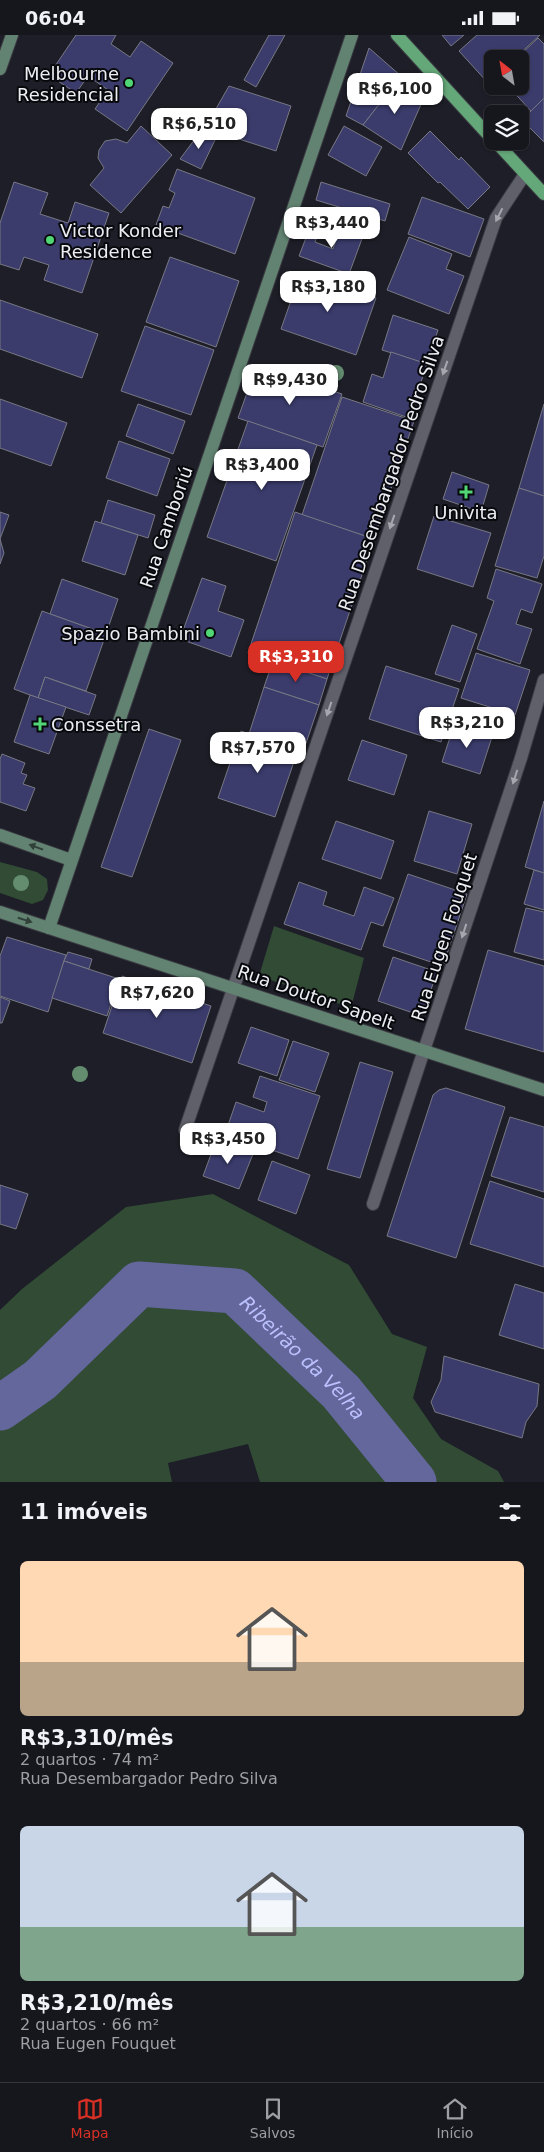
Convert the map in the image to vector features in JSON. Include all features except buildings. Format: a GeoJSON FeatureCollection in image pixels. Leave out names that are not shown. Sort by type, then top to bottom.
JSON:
{"type":"FeatureCollection","features":[{"type":"Feature","properties":{"kind":"main road"},"geometry":{"type":"LineString","coordinates":[[397,35],[484,129]]}},
{"type":"Feature","properties":{"kind":"main road"},"geometry":{"type":"LineString","coordinates":[[503,150],[544,194]]}},
{"type":"Feature","properties":{"kind":"street"},"geometry":{"type":"LineString","coordinates":[[0,69],[12,35]]}},
{"type":"Feature","properties":{"kind":"street","name":"Rua Camboriú"},"geometry":{"type":"LineString","coordinates":[[49,928],[352,35]]}},
{"type":"Feature","properties":{"kind":"street","name":"Rua Desembargador Pedro Silva"},"geometry":{"type":"LineString","coordinates":[[185,1130],[496,218],[525,174]]}},
{"type":"Feature","properties":{"kind":"street","name":"Rua Eugen Fouquet"},"geometry":{"type":"LineString","coordinates":[[373,1204],[521,758],[544,680]]}},
{"type":"Feature","properties":{"kind":"street"},"geometry":{"type":"LineString","coordinates":[[0,835],[71,860]]}},
{"type":"Feature","properties":{"kind":"street","name":"Rua Doutor Sapelt"},"geometry":{"type":"LineString","coordinates":[[0,912],[544,1090]]}},
{"type":"Feature","properties":{"kind":"green space"},"geometry":{"type":"Polygon","coordinates":[[[0,862],[37,872],[47,879],[48,890],[43,900],[32,904],[0,893],[0,862]]]}},
{"type":"Feature","properties":{"kind":"green space"},"geometry":{"type":"Polygon","coordinates":[[[274,926],[364,958],[351,1008],[259,976],[274,926]]]}},
{"type":"Feature","properties":{"kind":"green space"},"geometry":{"type":"Polygon","coordinates":[[[213,1194],[349,1265],[392,1334],[427,1347],[413,1398],[441,1439],[498,1471],[504,1482],[260,1482],[248,1444],[168,1463],[172,1482],[0,1482],[0,1310],[22,1289],[126,1207],[213,1194]]]}},
{"type":"Feature","properties":{"kind":"waterway","name":"Ribeirão da Velha"},"geometry":{"type":"LineString","coordinates":[[0,1408],[40,1380],[139,1284],[235,1291],[341,1392],[414,1482]]}},
{"type":"Feature","properties":{"kind":"place","name":"Melbourne Residencial"},"geometry":{"type":"Point","coordinates":[129,83]}},
{"type":"Feature","properties":{"kind":"place","name":"Victor Konder Residence"},"geometry":{"type":"Point","coordinates":[50,240]}},
{"type":"Feature","properties":{"kind":"place","name":"Univita"},"geometry":{"type":"Point","coordinates":[466,492]}},
{"type":"Feature","properties":{"kind":"place","name":"Spazio Bambini"},"geometry":{"type":"Point","coordinates":[210,633]}},
{"type":"Feature","properties":{"kind":"place","name":"Conssetra"},"geometry":{"type":"Point","coordinates":[40,724]}}]}
